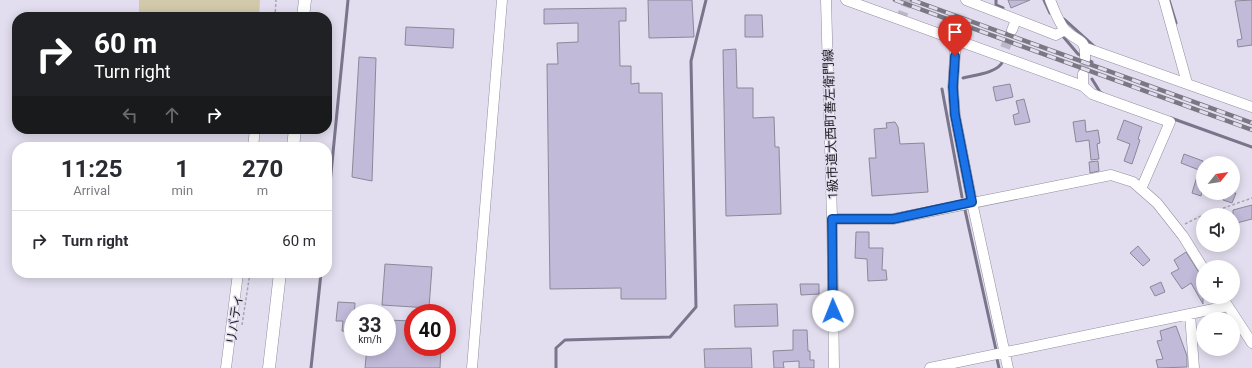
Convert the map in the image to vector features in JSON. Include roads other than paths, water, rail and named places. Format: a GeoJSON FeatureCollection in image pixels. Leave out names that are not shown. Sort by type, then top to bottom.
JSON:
{"type":"FeatureCollection","features":[{"type":"Feature","properties":{"kind":"main road"},"geometry":{"type":"LineString","coordinates":[[304,12],[305,0]]}},
{"type":"Feature","properties":{"kind":"main road"},"geometry":{"type":"LineString","coordinates":[[269,368],[279,278]]}},
{"type":"Feature","properties":{"kind":"street"},"geometry":{"type":"LineString","coordinates":[[472,368],[502,0]]}},
{"type":"Feature","properties":{"kind":"street","name":"1級市道大西町善左衛門線"},"geometry":{"type":"LineString","coordinates":[[826,0],[832,219],[834,368]]}},
{"type":"Feature","properties":{"kind":"street"},"geometry":{"type":"LineString","coordinates":[[846,0],[956,40],[1004,52],[1083,86],[1092,94],[1170,122],[1140,189]]}},
{"type":"Feature","properties":{"kind":"street"},"geometry":{"type":"LineString","coordinates":[[966,0],[1056,35],[1066,30]]}},
{"type":"Feature","properties":{"kind":"street"},"geometry":{"type":"LineString","coordinates":[[1050,0],[1066,30],[1082,41],[1086,48],[1085,59]]}},
{"type":"Feature","properties":{"kind":"street"},"geometry":{"type":"LineString","coordinates":[[1164,0],[1187,83]]}},
{"type":"Feature","properties":{"kind":"street"},"geometry":{"type":"LineString","coordinates":[[1012,30],[1016,20]]}},
{"type":"Feature","properties":{"kind":"street"},"geometry":{"type":"LineString","coordinates":[[956,40],[953,87],[955,115],[1008,368]]}},
{"type":"Feature","properties":{"kind":"street"},"geometry":{"type":"LineString","coordinates":[[1086,48],[1252,107]]}},
{"type":"Feature","properties":{"kind":"street"},"geometry":{"type":"LineString","coordinates":[[1083,74],[1083,86]]}},
{"type":"Feature","properties":{"kind":"street"},"geometry":{"type":"LineString","coordinates":[[832,219],[893,219],[1111,175],[1133,182],[1157,203],[1177,228],[1198,260]]}},
{"type":"Feature","properties":{"kind":"street"},"geometry":{"type":"LineString","coordinates":[[226,368],[237,278]]}},
{"type":"Feature","properties":{"kind":"street"},"geometry":{"type":"LineString","coordinates":[[930,368],[1228,306],[1252,343]]}},
{"type":"Feature","properties":{"kind":"street"},"geometry":{"type":"LineString","coordinates":[[1190,314],[1194,368]]}},
{"type":"Feature","properties":{"kind":"waterway"},"geometry":{"type":"LineString","coordinates":[[332,163],[348,0]]}},
{"type":"Feature","properties":{"kind":"waterway"},"geometry":{"type":"LineString","coordinates":[[556,368],[556,348],[565,340],[670,337],[696,307],[691,61],[706,0]]}},
{"type":"Feature","properties":{"kind":"waterway"},"geometry":{"type":"LineString","coordinates":[[996,0],[996,5],[1003,8]]}},
{"type":"Feature","properties":{"kind":"waterway"},"geometry":{"type":"LineString","coordinates":[[1044,0],[1050,13]]}},
{"type":"Feature","properties":{"kind":"waterway"},"geometry":{"type":"LineString","coordinates":[[1169,0],[1176,23]]}},
{"type":"Feature","properties":{"kind":"waterway"},"geometry":{"type":"LineString","coordinates":[[1064,19],[1094,46]]}},
{"type":"Feature","properties":{"kind":"waterway"},"geometry":{"type":"LineString","coordinates":[[1061,34],[1078,54],[1092,62]]}},
{"type":"Feature","properties":{"kind":"waterway"},"geometry":{"type":"LineString","coordinates":[[963,78],[991,71],[1003,61]]}},
{"type":"Feature","properties":{"kind":"waterway"},"geometry":{"type":"LineString","coordinates":[[1092,79],[1102,93]]}},
{"type":"Feature","properties":{"kind":"waterway"},"geometry":{"type":"LineString","coordinates":[[942,89],[962,197]]}},
{"type":"Feature","properties":{"kind":"waterway"},"geometry":{"type":"LineString","coordinates":[[1171,118],[1252,147]]}},
{"type":"Feature","properties":{"kind":"waterway"},"geometry":{"type":"LineString","coordinates":[[965,210],[996,350]]}},
{"type":"Feature","properties":{"kind":"waterway"},"geometry":{"type":"LineString","coordinates":[[311,368],[320,278]]}},
{"type":"Feature","properties":{"kind":"waterway"},"geometry":{"type":"LineString","coordinates":[[997,359],[999,368]]}},
{"type":"Feature","properties":{"kind":"tunnel"},"geometry":{"type":"LineString","coordinates":[[900,21],[908,0]]}},
{"type":"Feature","properties":{"kind":"tunnel"},"geometry":{"type":"LineString","coordinates":[[1005,48],[1012,30]]}},
{"type":"Feature","properties":{"kind":"tunnel"},"geometry":{"type":"LineString","coordinates":[[1083,74],[1085,59]]}},
{"type":"Feature","properties":{"kind":"railway"},"geometry":{"type":"LineString","coordinates":[[895,0],[1252,130]]}},
{"type":"Feature","properties":{"kind":"railway"},"geometry":{"type":"LineString","coordinates":[[912,0],[1252,123]]}}]}
